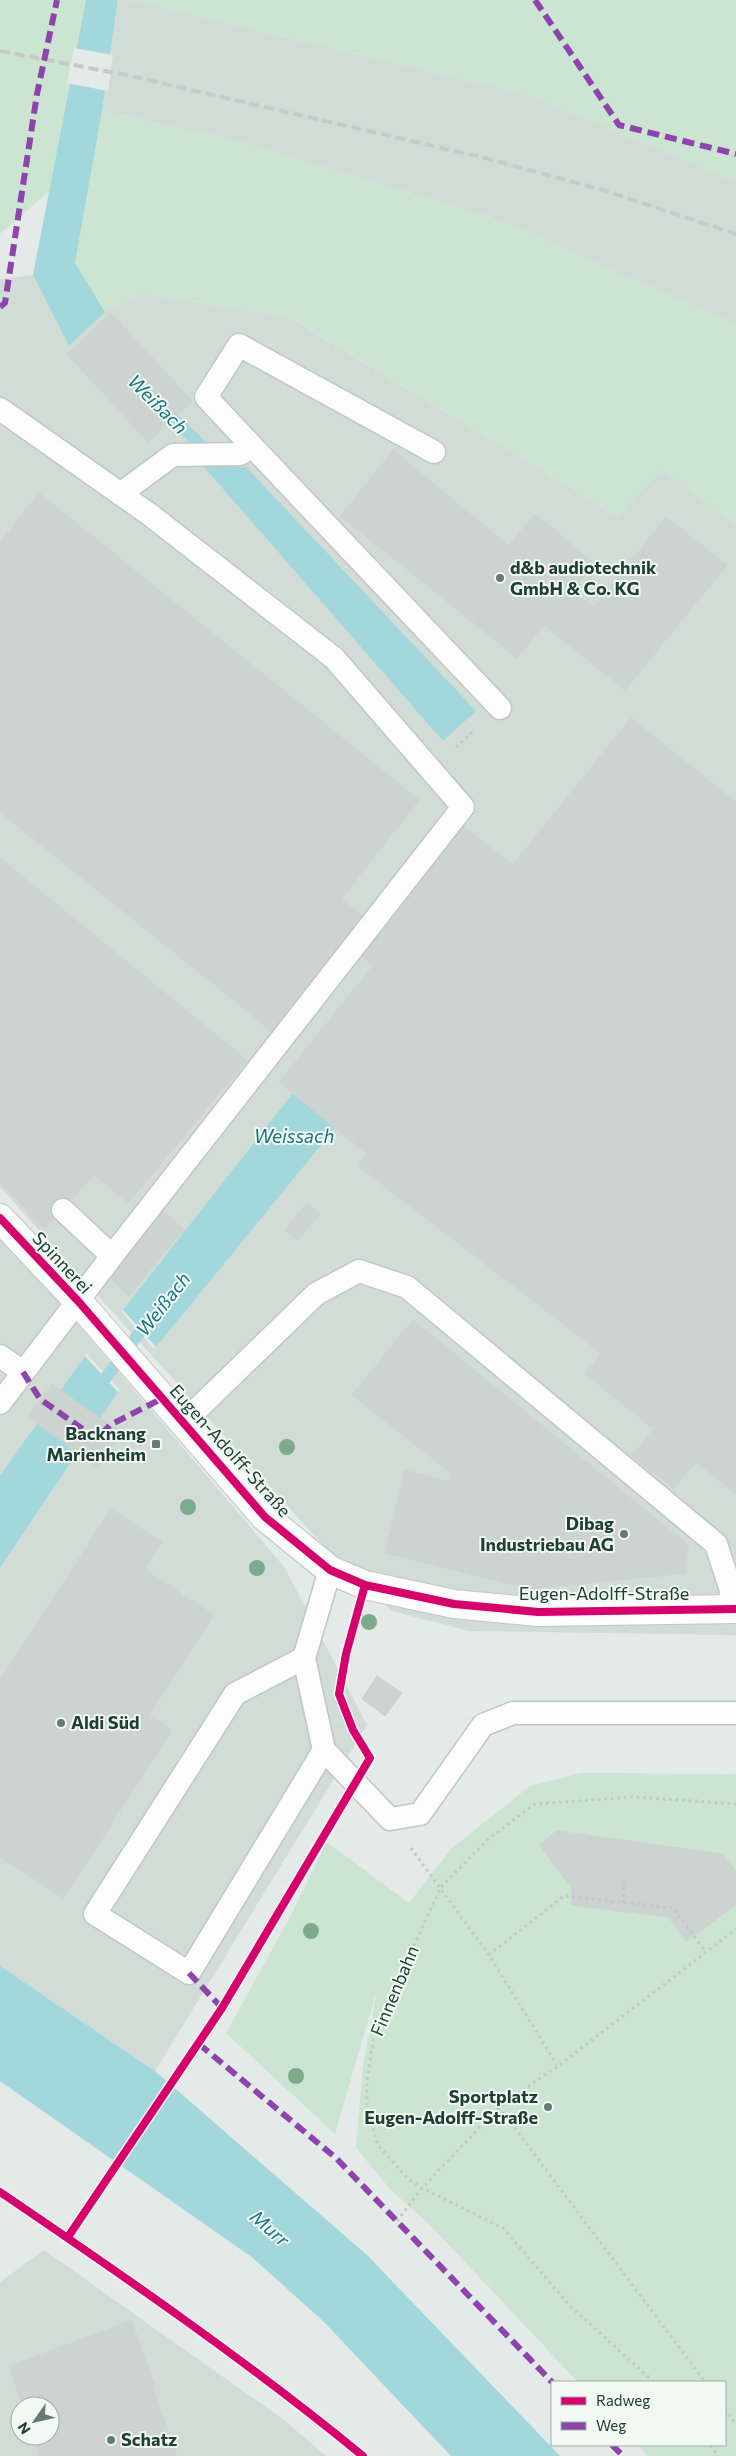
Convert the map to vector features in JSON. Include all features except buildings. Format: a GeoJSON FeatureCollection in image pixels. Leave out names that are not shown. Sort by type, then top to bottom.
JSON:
{"type":"FeatureCollection","features":[{"type":"Feature","properties":{"kind":"street","name":"Spinnerei"},"geometry":{"type":"LineString","coordinates":[[0,1218],[102,1328]]}},
{"type":"Feature","properties":{"kind":"street","name":"Eugen-Adolff-Straße"},"geometry":{"type":"LineString","coordinates":[[102,1328],[265,1517],[330,1570],[365,1585],[463,1605],[538,1612],[733,1609]]}},
{"type":"Feature","properties":{"kind":"lane"},"geometry":{"type":"LineString","coordinates":[[434,452],[239,344],[206,397],[246,450],[500,708]]}},
{"type":"Feature","properties":{"kind":"lane"},"geometry":{"type":"LineString","coordinates":[[0,410],[120,494],[334,658],[463,807],[112,1256],[0,1403]]}},
{"type":"Feature","properties":{"kind":"lane"},"geometry":{"type":"LineString","coordinates":[[120,494],[173,455],[246,450]]}},
{"type":"Feature","properties":{"kind":"lane"},"geometry":{"type":"LineString","coordinates":[[63,1210],[112,1256]]}},
{"type":"Feature","properties":{"kind":"lane"},"geometry":{"type":"LineString","coordinates":[[184,1422],[316,1294],[359,1272],[407,1287],[716,1544],[731,1590],[733,1609]]}},
{"type":"Feature","properties":{"kind":"lane"},"geometry":{"type":"LineString","coordinates":[[0,1356],[23,1372]]}},
{"type":"Feature","properties":{"kind":"lane"},"geometry":{"type":"LineString","coordinates":[[330,1570],[304,1658],[324,1750],[390,1820],[420,1814],[483,1725],[513,1713],[736,1713]]}},
{"type":"Feature","properties":{"kind":"lane"},"geometry":{"type":"LineString","coordinates":[[304,1658],[235,1694],[95,1914],[189,1973],[324,1750]]}},
{"type":"Feature","properties":{"kind":"path"},"geometry":{"type":"LineString","coordinates":[[390,1820],[441,1887],[489,1955],[557,2065]]}},
{"type":"Feature","properties":{"kind":"path"},"geometry":{"type":"LineString","coordinates":[[623,1903],[624,1880]]}},
{"type":"Feature","properties":{"kind":"path"},"geometry":{"type":"LineString","coordinates":[[489,1955],[564,1896],[673,1908],[705,1951]]}},
{"type":"Feature","properties":{"kind":"path"},"geometry":{"type":"LineString","coordinates":[[397,2220],[422,2188],[499,2107],[736,1929]]}},
{"type":"Feature","properties":{"kind":"path"},"geometry":{"type":"LineString","coordinates":[[499,2107],[704,2381]]}},
{"type":"Feature","properties":{"kind":"path"},"geometry":{"type":"LineString","coordinates":[[726,2410],[736,2424]]}},
{"type":"Feature","properties":{"kind":"shaded area"},"geometry":{"type":"Polygon","coordinates":[[[118,0],[128,0],[528,95],[736,182],[736,324],[497,219],[228,138],[102,111],[118,0]]]}},
{"type":"Feature","properties":{"kind":"shaded area"},"geometry":{"type":"Polygon","coordinates":[[[33,275],[69,346],[105,312],[142,294],[289,317],[617,516],[662,469],[736,525],[736,1635],[469,1631],[392,1611],[321,1543],[0,1187],[0,279],[33,275]]]}},
{"type":"Feature","properties":{"kind":"shaded area"},"geometry":{"type":"Polygon","coordinates":[[[0,1240],[50,1291],[285,1568],[367,1725],[155,2071],[0,1966],[0,1240]]]}},
{"type":"Feature","properties":{"kind":"shaded area"},"geometry":{"type":"Polygon","coordinates":[[[44,2250],[284,2420],[326,2456],[0,2456],[0,2282],[44,2250]]]}},
{"type":"Feature","properties":{"kind":"green space"},"geometry":{"type":"Polygon","coordinates":[[[0,0],[86,0],[49,191],[0,234],[0,0]]]}},
{"type":"Feature","properties":{"kind":"green space"},"geometry":{"type":"Polygon","coordinates":[[[128,0],[736,0],[736,182],[528,95],[128,0]]]}},
{"type":"Feature","properties":{"kind":"green space"},"geometry":{"type":"Polygon","coordinates":[[[102,111],[228,138],[497,219],[736,324],[736,525],[662,470],[617,516],[290,317],[142,294],[105,312],[75,263],[102,111]]]}},
{"type":"Feature","properties":{"kind":"green space","name":"Sportplatz Eugen-Adolff-Straße"},"geometry":{"type":"Polygon","coordinates":[[[581,1773],[736,1774],[736,2456],[648,2456],[639,2446],[726,2446],[726,2381],[577,2381],[430,2225],[391,2190],[356,2148],[363,2066],[378,1986],[335,2134],[226,2033],[289,1919],[327,1842],[409,1903],[452,1848],[530,1786],[581,1773]]]}},
{"type":"Feature","properties":{"kind":"water"},"geometry":{"type":"Polygon","coordinates":[[[86,0],[118,0],[102,111],[75,263],[105,312],[69,346],[33,275],[86,0]]]}},
{"type":"Feature","properties":{"kind":"water","name":"Weissach"},"geometry":{"type":"Polygon","coordinates":[[[204,467],[246,467],[476,711],[443,741],[204,467]]]}},
{"type":"Feature","properties":{"kind":"water","name":"Weissach"},"geometry":{"type":"Polygon","coordinates":[[[293,1093],[335,1128],[156,1347],[123,1310],[293,1093]]]}},
{"type":"Feature","properties":{"kind":"water"},"geometry":{"type":"Polygon","coordinates":[[[85,1356],[118,1392],[0,1568],[0,1476],[85,1356]]]}},
{"type":"Feature","properties":{"kind":"water","name":"Murr"},"geometry":{"type":"Polygon","coordinates":[[[0,1966],[155,2071],[367,2255],[560,2456],[451,2456],[324,2322],[253,2258],[0,2081],[0,1966]]]}},
{"type":"Feature","properties":{"kind":"pier"},"geometry":{"type":"Polygon","coordinates":[[[74,48],[113,55],[108,91],[67,83],[74,48]]]}},
{"type":"Feature","properties":{"kind":"pier"},"geometry":{"type":"Polygon","coordinates":[[[123,1310],[156,1347],[154,1349],[122,1312],[123,1310]]]}},
{"type":"Feature","properties":{"kind":"pier"},"geometry":{"type":"Polygon","coordinates":[[[87,1354],[120,1390],[118,1392],[85,1356],[87,1354]]]}},
{"type":"Feature","properties":{"kind":"waterway","name":"Weißach"},"geometry":{"type":"LineString","coordinates":[[161,407],[235,478]]}},
{"type":"Feature","properties":{"kind":"waterway","name":"Weißach"},"geometry":{"type":"LineString","coordinates":[[96,1391],[151,1317]]}},
{"type":"Feature","properties":{"kind":"railway"},"geometry":{"type":"LineString","coordinates":[[0,51],[131,76],[485,158],[603,190],[736,234]]}},
{"type":"Feature","properties":{"kind":"marked path"},"geometry":{"type":"LineString","coordinates":[[0,307],[5,303],[37,94],[57,0]]}},
{"type":"Feature","properties":{"kind":"marked path"},"geometry":{"type":"LineString","coordinates":[[535,0],[619,125],[736,154]]}},
{"type":"Feature","properties":{"kind":"marked path"},"geometry":{"type":"LineString","coordinates":[[23,1372],[40,1399],[97,1439],[110,1425],[163,1398]]}},
{"type":"Feature","properties":{"kind":"marked path"},"geometry":{"type":"LineString","coordinates":[[189,1973],[222,2008]]}},
{"type":"Feature","properties":{"kind":"marked path"},"geometry":{"type":"LineString","coordinates":[[199,2044],[336,2158],[551,2381]]}},
{"type":"Feature","properties":{"kind":"marked path"},"geometry":{"type":"LineString","coordinates":[[613,2446],[623,2456]]}},
{"type":"Feature","properties":{"kind":"cycle path"},"geometry":{"type":"LineString","coordinates":[[0,1218],[78,1301],[265,1517],[330,1570],[365,1585],[454,1604],[538,1612],[736,1609]]}},
{"type":"Feature","properties":{"kind":"cycle path"},"geometry":{"type":"LineString","coordinates":[[68,2237],[222,2008],[370,1758],[353,1730],[339,1694],[346,1654],[365,1585]]}},
{"type":"Feature","properties":{"kind":"cycle path"},"geometry":{"type":"LineString","coordinates":[[0,2192],[93,2255],[230,2353],[363,2456]]}},
{"type":"Feature","properties":{"kind":"place","name":"d&b audiotechnik GmbH & Co. KG"},"geometry":{"type":"Point","coordinates":[500,578]}},
{"type":"Feature","properties":{"kind":"place","name":"Backnang Marienheim"},"geometry":{"type":"Point","coordinates":[156,1444]}},
{"type":"Feature","properties":{"kind":"place","name":"Dibag Industriebau AG"},"geometry":{"type":"Point","coordinates":[624,1534]}},
{"type":"Feature","properties":{"kind":"place","name":"Aldi Süd"},"geometry":{"type":"Point","coordinates":[61,1723]}},
{"type":"Feature","properties":{"kind":"place","name":"Sportplatz Eugen-Adolff-Straße"},"geometry":{"type":"Point","coordinates":[548,2107]}},
{"type":"Feature","properties":{"kind":"place","name":"Schatz"},"geometry":{"type":"Point","coordinates":[111,2440]}}]}
